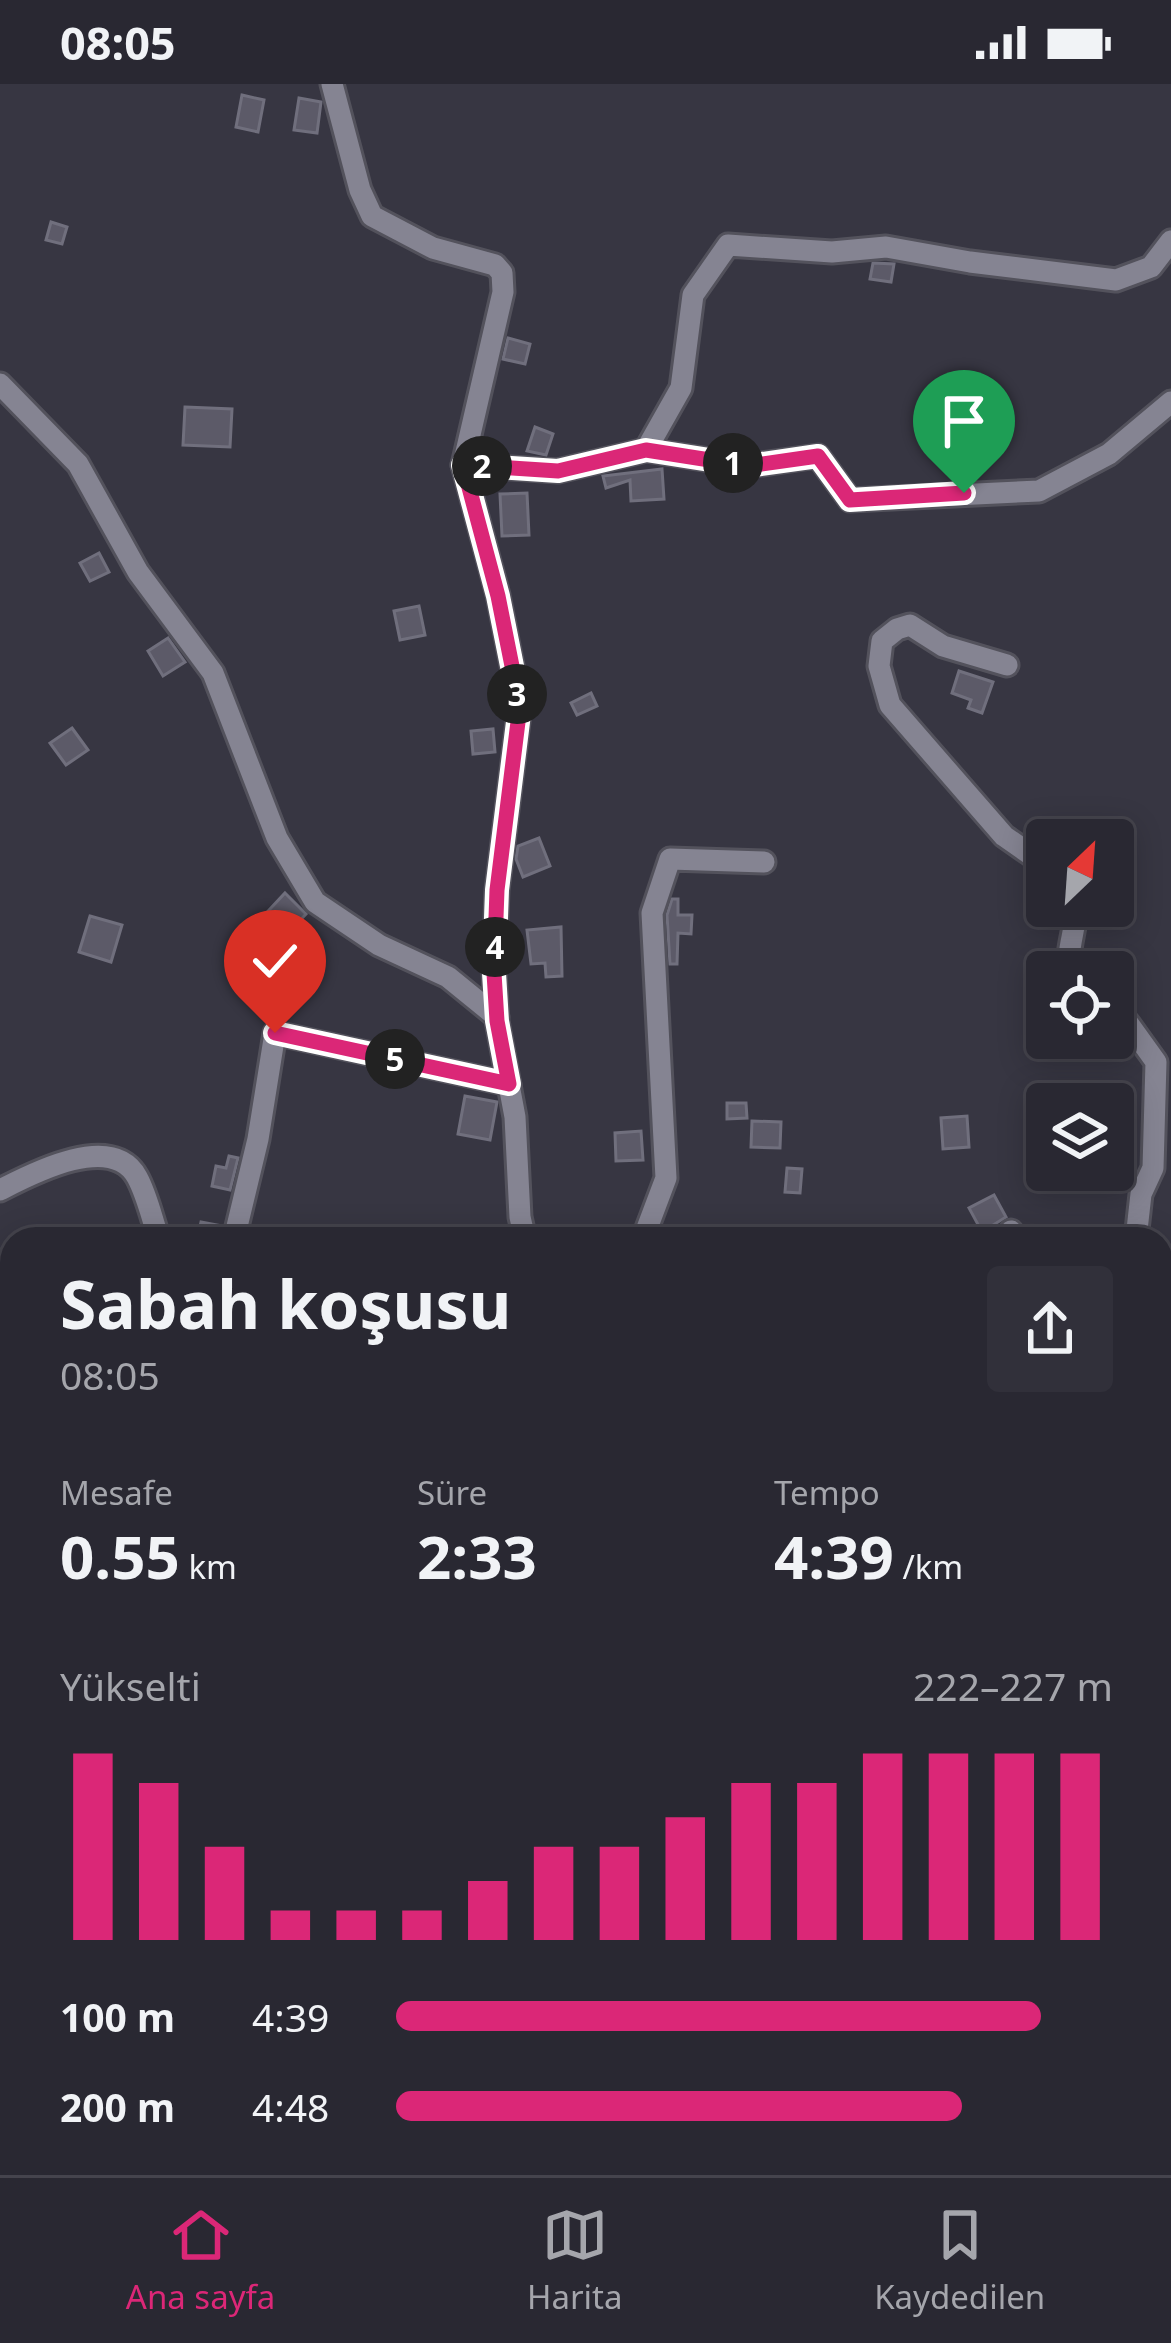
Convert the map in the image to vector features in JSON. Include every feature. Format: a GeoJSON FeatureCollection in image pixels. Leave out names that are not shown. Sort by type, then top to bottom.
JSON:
{"type":"FeatureCollection","features":[{"type":"Feature","properties":{"kind":"street"},"geometry":{"type":"LineString","coordinates":[[332,84],[360,190],[372,215],[433,248],[495,265],[502,273],[503,292],[463,465],[498,596],[520,706],[497,890],[497,1017],[515,1117],[523,1227]]}},
{"type":"Feature","properties":{"kind":"street"},"geometry":{"type":"LineString","coordinates":[[646,450],[681,388],[693,295],[728,245],[832,252],[886,247],[1116,280],[1151,267],[1171,241]]}},
{"type":"Feature","properties":{"kind":"street"},"geometry":{"type":"LineString","coordinates":[[0,384],[78,464],[138,572],[213,673],[277,838],[315,902],[379,945],[448,977],[497,1017]]}},
{"type":"Feature","properties":{"kind":"street"},"geometry":{"type":"LineString","coordinates":[[463,465],[558,471],[646,450],[748,466],[818,456],[850,500],[1039,491],[1109,454],[1171,402]]}},
{"type":"Feature","properties":{"kind":"street"},"geometry":{"type":"LineString","coordinates":[[1007,665],[943,646],[910,625],[882,641],[879,666],[890,705],[1004,836],[1026,851]]}},
{"type":"Feature","properties":{"kind":"street"},"geometry":{"type":"LineString","coordinates":[[648,1227],[666,1178],[652,913],[670,859],[764,862]]}},
{"type":"Feature","properties":{"kind":"street"},"geometry":{"type":"LineString","coordinates":[[1134,1031],[1156,1061],[1162,1170],[1141,1194],[1137,1227]]}},
{"type":"Feature","properties":{"kind":"street"},"geometry":{"type":"LineString","coordinates":[[237,1227],[258,1139],[275,1033],[509,1084]]}},
{"type":"Feature","properties":{"kind":"street"},"geometry":{"type":"LineString","coordinates":[[0,1190],[61,1161],[106,1158],[126,1164],[136,1174],[155,1227]]}},
{"type":"Feature","properties":{"kind":"building"},"geometry":{"type":"Polygon","coordinates":[[[242,95],[264,100],[258,132],[236,127],[242,95]]]}},
{"type":"Feature","properties":{"kind":"building"},"geometry":{"type":"Polygon","coordinates":[[[299,98],[321,102],[317,133],[294,130],[299,98]]]}},
{"type":"Feature","properties":{"kind":"building"},"geometry":{"type":"Polygon","coordinates":[[[51,222],[67,227],[62,244],[46,240],[51,222]]]}},
{"type":"Feature","properties":{"kind":"building"},"geometry":{"type":"Polygon","coordinates":[[[873,263],[894,264],[891,282],[870,279],[873,263]]]}},
{"type":"Feature","properties":{"kind":"building"},"geometry":{"type":"Polygon","coordinates":[[[508,338],[530,344],[525,364],[503,359],[508,338]]]}},
{"type":"Feature","properties":{"kind":"building"},"geometry":{"type":"Polygon","coordinates":[[[185,407],[232,409],[230,447],[183,445],[185,407]]]}},
{"type":"Feature","properties":{"kind":"building"},"geometry":{"type":"Polygon","coordinates":[[[535,427],[553,434],[546,455],[527,451],[535,427]]]}},
{"type":"Feature","properties":{"kind":"building"},"geometry":{"type":"Polygon","coordinates":[[[662,469],[664,499],[631,501],[630,480],[606,488],[603,476],[662,469]]]}},
{"type":"Feature","properties":{"kind":"building"},"geometry":{"type":"Polygon","coordinates":[[[527,493],[529,535],[502,536],[500,494],[527,493]]]}},
{"type":"Feature","properties":{"kind":"building"},"geometry":{"type":"Polygon","coordinates":[[[99,553],[109,572],[90,581],[80,563],[99,553]]]}},
{"type":"Feature","properties":{"kind":"building"},"geometry":{"type":"Polygon","coordinates":[[[419,606],[425,635],[400,640],[394,611],[419,606]]]}},
{"type":"Feature","properties":{"kind":"building"},"geometry":{"type":"Polygon","coordinates":[[[168,638],[185,662],[163,676],[148,651],[168,638]]]}},
{"type":"Feature","properties":{"kind":"building"},"geometry":{"type":"Polygon","coordinates":[[[959,671],[993,682],[982,713],[968,708],[971,700],[952,693],[959,671]]]}},
{"type":"Feature","properties":{"kind":"building"},"geometry":{"type":"Polygon","coordinates":[[[591,693],[597,706],[577,715],[571,703],[591,693]]]}},
{"type":"Feature","properties":{"kind":"building"},"geometry":{"type":"Polygon","coordinates":[[[72,728],[88,750],[66,765],[50,743],[72,728]]]}},
{"type":"Feature","properties":{"kind":"building"},"geometry":{"type":"Polygon","coordinates":[[[493,729],[495,752],[473,754],[471,731],[493,729]]]}},
{"type":"Feature","properties":{"kind":"building"},"geometry":{"type":"Polygon","coordinates":[[[539,838],[550,866],[523,877],[516,859],[518,846],[539,838]]]}},
{"type":"Feature","properties":{"kind":"building"},"geometry":{"type":"Polygon","coordinates":[[[285,893],[306,914],[278,944],[256,924],[285,893]]]}},
{"type":"Feature","properties":{"kind":"building"},"geometry":{"type":"Polygon","coordinates":[[[672,899],[678,899],[678,915],[692,915],[691,934],[678,933],[677,964],[670,964],[667,915],[672,899]]]}},
{"type":"Feature","properties":{"kind":"building"},"geometry":{"type":"Polygon","coordinates":[[[90,916],[122,925],[111,962],[79,952],[90,916]]]}},
{"type":"Feature","properties":{"kind":"building"},"geometry":{"type":"Polygon","coordinates":[[[561,927],[562,976],[546,977],[545,963],[531,964],[527,930],[561,927]]]}},
{"type":"Feature","properties":{"kind":"building"},"geometry":{"type":"Polygon","coordinates":[[[279,956],[302,961],[298,979],[275,974],[279,956]]]}},
{"type":"Feature","properties":{"kind":"building"},"geometry":{"type":"Polygon","coordinates":[[[260,973],[274,977],[267,999],[253,995],[260,973]]]}},
{"type":"Feature","properties":{"kind":"building"},"geometry":{"type":"Polygon","coordinates":[[[465,1096],[497,1102],[490,1140],[458,1134],[465,1096]]]}},
{"type":"Feature","properties":{"kind":"building"},"geometry":{"type":"Polygon","coordinates":[[[727,1103],[746,1103],[747,1118],[727,1119],[727,1103]]]}},
{"type":"Feature","properties":{"kind":"building"},"geometry":{"type":"Polygon","coordinates":[[[967,1116],[969,1147],[943,1149],[941,1118],[967,1116]]]}},
{"type":"Feature","properties":{"kind":"building"},"geometry":{"type":"Polygon","coordinates":[[[752,1121],[781,1122],[780,1148],[751,1147],[752,1121]]]}},
{"type":"Feature","properties":{"kind":"building"},"geometry":{"type":"Polygon","coordinates":[[[641,1131],[643,1160],[616,1161],[615,1133],[641,1131]]]}},
{"type":"Feature","properties":{"kind":"building"},"geometry":{"type":"Polygon","coordinates":[[[229,1156],[238,1158],[230,1190],[212,1186],[216,1166],[226,1168],[229,1156]]]}},
{"type":"Feature","properties":{"kind":"building"},"geometry":{"type":"Polygon","coordinates":[[[787,1168],[802,1169],[800,1193],[785,1192],[787,1168]]]}},
{"type":"Feature","properties":{"kind":"building"},"geometry":{"type":"Polygon","coordinates":[[[994,1195],[1006,1217],[990,1227],[979,1227],[969,1208],[994,1195]]]}},
{"type":"Feature","properties":{"kind":"route"},"geometry":{"type":"LineString","coordinates":[[275,1033],[509,1084],[494,973],[497,890],[520,706],[498,596],[463,465],[558,471],[646,450],[748,466],[818,456],[850,500],[964,493]]}}]}
